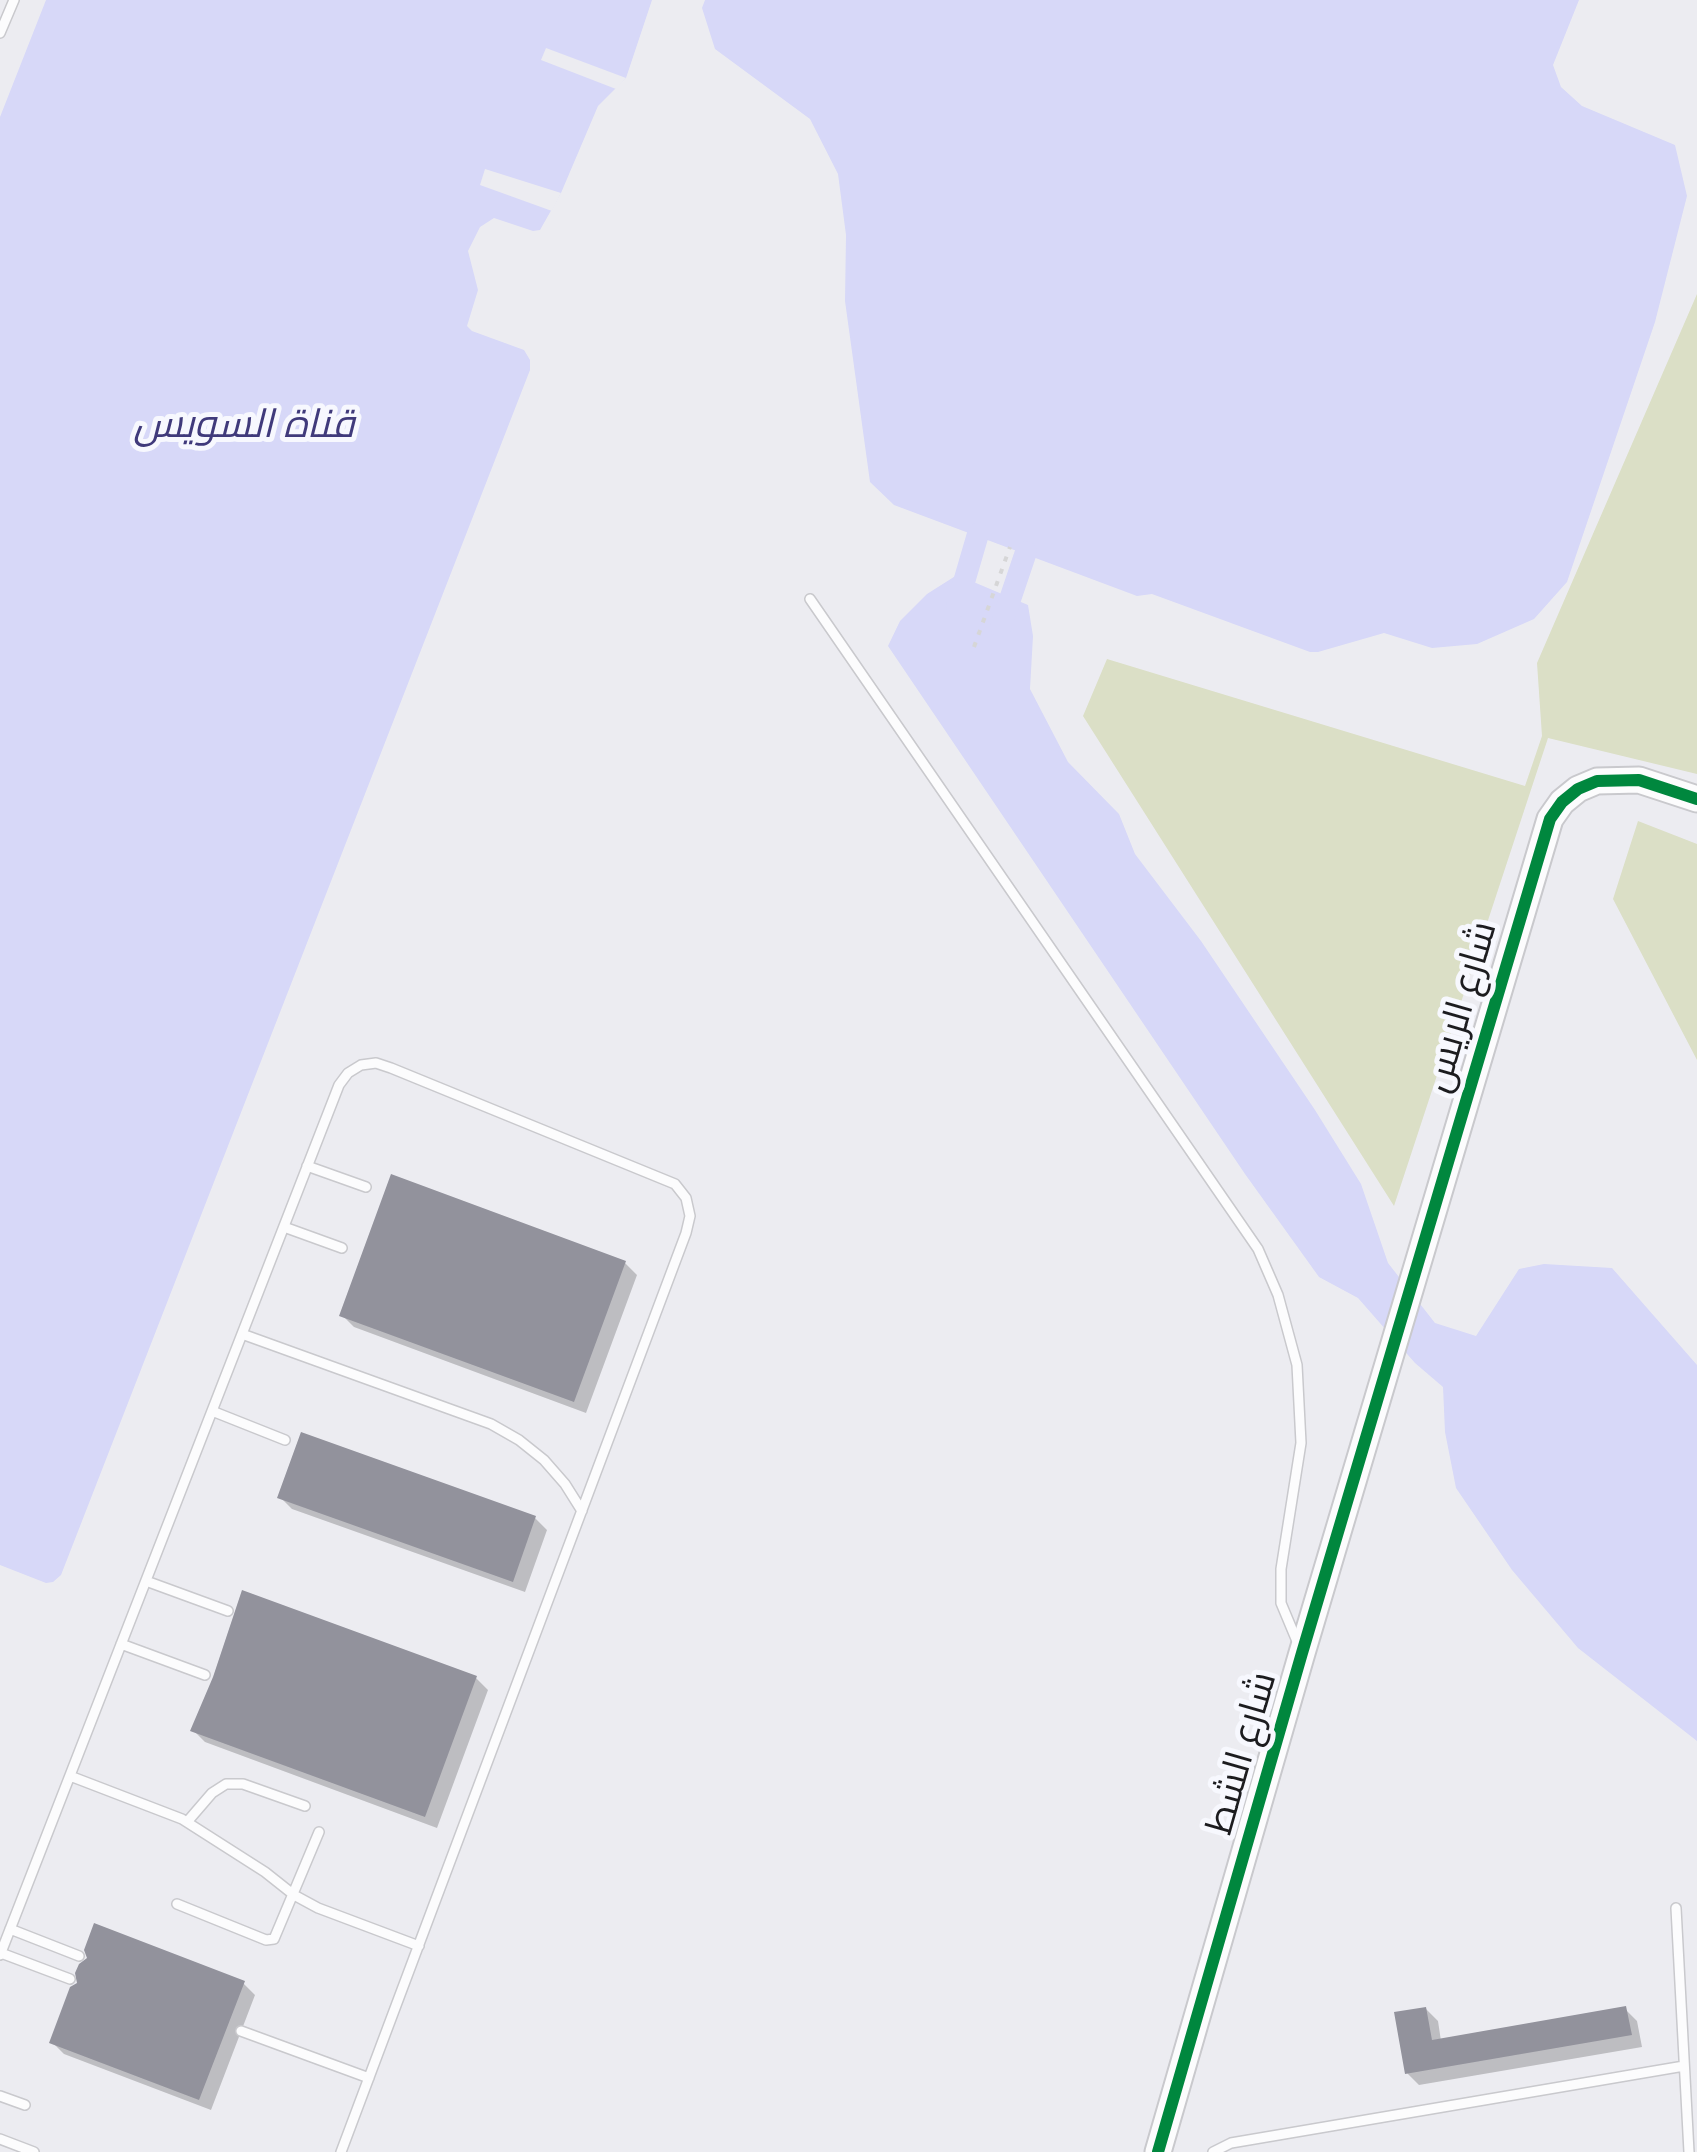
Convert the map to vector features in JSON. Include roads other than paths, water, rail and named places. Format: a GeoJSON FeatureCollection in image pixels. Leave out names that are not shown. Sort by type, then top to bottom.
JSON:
{"type":"FeatureCollection","features":[{"type":"Feature","properties":{"kind":"street","name":"شارع الريس"},"geometry":{"type":"LineString","coordinates":[[1385,1372],[1550,819],[1578,789],[1597,781],[1640,780],[1697,799]]}},
{"type":"Feature","properties":{"kind":"street","name":"شارع الشط"},"geometry":{"type":"LineString","coordinates":[[1158,2152],[1385,1372]]}},
{"type":"Feature","properties":{"kind":"lane"},"geometry":{"type":"LineString","coordinates":[[0,32],[14,0]]}},
{"type":"Feature","properties":{"kind":"lane"},"geometry":{"type":"LineString","coordinates":[[810,599],[1258,1249],[1278,1295],[1297,1365],[1301,1443],[1282,1569],[1281,1603],[1302,1654]]}},
{"type":"Feature","properties":{"kind":"lane"},"geometry":{"type":"LineString","coordinates":[[70,1979],[0,1954],[338,1084],[348,1072],[376,1063],[660,1174],[686,1198],[690,1216],[686,1233],[342,2152]]}},
{"type":"Feature","properties":{"kind":"lane"},"geometry":{"type":"LineString","coordinates":[[307,1166],[366,1187]]}},
{"type":"Feature","properties":{"kind":"lane"},"geometry":{"type":"LineString","coordinates":[[284,1227],[342,1248]]}},
{"type":"Feature","properties":{"kind":"lane"},"geometry":{"type":"LineString","coordinates":[[242,1334],[491,1424],[544,1460],[582,1511]]}},
{"type":"Feature","properties":{"kind":"lane"},"geometry":{"type":"LineString","coordinates":[[212,1411],[286,1440]]}},
{"type":"Feature","properties":{"kind":"lane"},"geometry":{"type":"LineString","coordinates":[[146,1581],[228,1611]]}},
{"type":"Feature","properties":{"kind":"lane"},"geometry":{"type":"LineString","coordinates":[[121,1644],[205,1675]]}},
{"type":"Feature","properties":{"kind":"lane"},"geometry":{"type":"LineString","coordinates":[[70,1776],[187,1822],[294,1895],[419,1946]]}},
{"type":"Feature","properties":{"kind":"lane"},"geometry":{"type":"LineString","coordinates":[[187,1822],[212,1792],[226,1784],[243,1784],[305,1806]]}},
{"type":"Feature","properties":{"kind":"lane"},"geometry":{"type":"LineString","coordinates":[[177,1904],[270,1940],[277,1936],[320,1832]]}},
{"type":"Feature","properties":{"kind":"lane"},"geometry":{"type":"LineString","coordinates":[[1676,1908],[1688,2152]]}},
{"type":"Feature","properties":{"kind":"lane"},"geometry":{"type":"LineString","coordinates":[[10,1929],[79,1956]]}},
{"type":"Feature","properties":{"kind":"lane"},"geometry":{"type":"LineString","coordinates":[[240,2032],[370,2078]]}},
{"type":"Feature","properties":{"kind":"lane"},"geometry":{"type":"LineString","coordinates":[[1213,2152],[1231,2143],[1684,2066]]}},
{"type":"Feature","properties":{"kind":"lane"},"geometry":{"type":"LineString","coordinates":[[0,2096],[25,2106]]}},
{"type":"Feature","properties":{"kind":"lane"},"geometry":{"type":"LineString","coordinates":[[0,2139],[34,2152]]}},
{"type":"Feature","properties":{"kind":"water","name":"قناة السويس"},"geometry":{"type":"Polygon","coordinates":[[[46,0],[652,0],[626,78],[598,106],[561,193],[540,230],[494,218],[480,227],[468,251],[478,290],[467,326],[524,350],[530,370],[61,1575],[46,1583],[0,1565],[0,117],[46,0]]]}},
{"type":"Feature","properties":{"kind":"water"},"geometry":{"type":"Polygon","coordinates":[[[705,0],[1579,0],[1553,65],[1561,87],[1582,106],[1675,145],[1687,196],[1655,322],[1567,582],[1534,619],[1477,644],[1432,648],[1384,633],[1310,652],[1152,594],[1137,596],[894,505],[870,482],[845,301],[846,235],[838,174],[810,119],[715,49],[702,8],[705,0]]]}},
{"type":"Feature","properties":{"kind":"water"},"geometry":{"type":"Polygon","coordinates":[[[957,575],[1028,605],[1033,636],[1030,689],[1068,762],[1119,814],[1135,854],[1201,941],[1315,1110],[1361,1184],[1388,1263],[1435,1323],[1476,1336],[1519,1269],[1544,1264],[1612,1268],[1697,1365],[1697,1741],[1578,1648],[1512,1570],[1456,1488],[1445,1432],[1443,1387],[1415,1363],[1358,1298],[1319,1277],[1245,1174],[888,646],[900,621],[927,594],[957,575]]]}},
{"type":"Feature","properties":{"kind":"waterway"},"geometry":{"type":"LineString","coordinates":[[957,606],[978,534]]}},
{"type":"Feature","properties":{"kind":"waterway"},"geometry":{"type":"LineString","coordinates":[[1001,626],[1026,552]]}}]}
